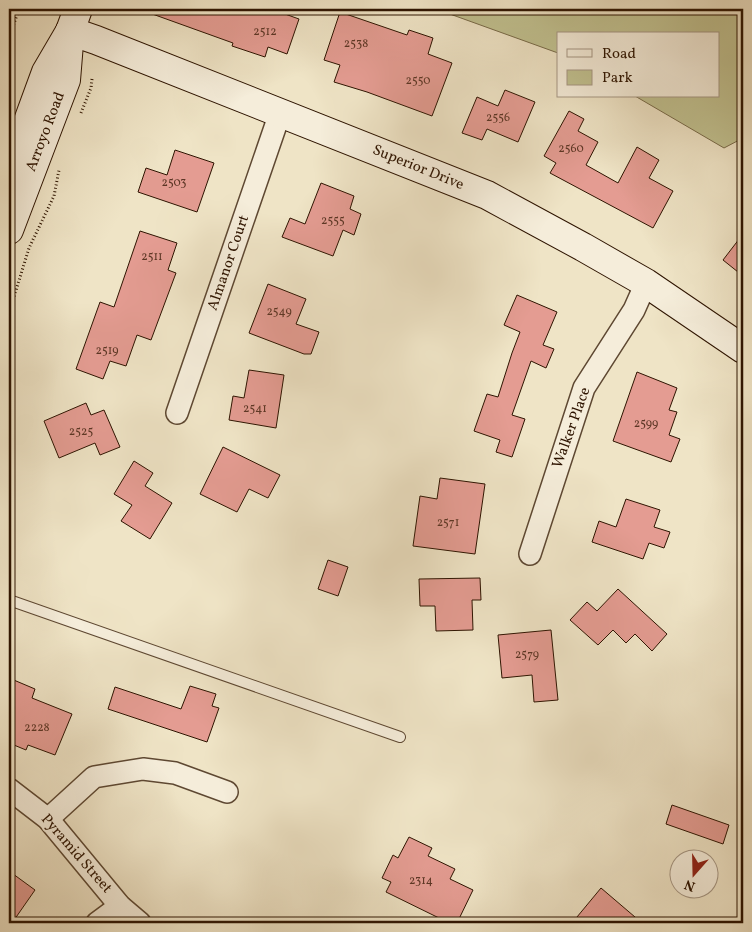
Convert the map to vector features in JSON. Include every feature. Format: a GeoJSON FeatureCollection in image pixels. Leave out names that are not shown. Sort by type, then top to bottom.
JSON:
{"type":"FeatureCollection","features":[{"type":"Feature","properties":{"kind":"street","name":"Superior Drive"},"geometry":{"type":"LineString","coordinates":[[74,20],[280,113],[487,195],[646,283],[743,349]]}},
{"type":"Feature","properties":{"kind":"street","name":"Arroyo Road"},"geometry":{"type":"LineString","coordinates":[[9,173],[46,72],[74,20]]}},
{"type":"Feature","properties":{"kind":"street","name":"Arroyo Road"},"geometry":{"type":"LineString","coordinates":[[9,230],[66,80],[74,20]]}},
{"type":"Feature","properties":{"kind":"street","name":"Almanor Court"},"geometry":{"type":"LineString","coordinates":[[177,413],[280,113]]}},
{"type":"Feature","properties":{"kind":"street","name":"Walker Place"},"geometry":{"type":"LineString","coordinates":[[530,554],[584,388],[634,310],[646,283]]}},
{"type":"Feature","properties":{"kind":"street"},"geometry":{"type":"LineString","coordinates":[[48,819],[94,777],[143,769],[175,773],[227,792]]}},
{"type":"Feature","properties":{"kind":"street","name":"Pyramid Street"},"geometry":{"type":"LineString","coordinates":[[9,789],[48,819],[120,906],[140,923]]}},
{"type":"Feature","properties":{"kind":"street"},"geometry":{"type":"LineString","coordinates":[[97,923],[120,906]]}},
{"type":"Feature","properties":{"kind":"lane"},"geometry":{"type":"LineString","coordinates":[[9,600],[400,737]]}},
{"type":"Feature","properties":{"kind":"path"},"geometry":{"type":"LineString","coordinates":[[9,38],[19,9]]}},
{"type":"Feature","properties":{"kind":"path"},"geometry":{"type":"LineString","coordinates":[[78,120],[91,88],[92,79]]}},
{"type":"Feature","properties":{"kind":"path"},"geometry":{"type":"LineString","coordinates":[[9,313],[29,248],[54,196],[59,169]]}},
{"type":"Feature","properties":{"kind":"green space"},"geometry":{"type":"Polygon","coordinates":[[[436,9],[743,9],[743,138],[724,148],[638,98],[720,98],[720,32],[557,32],[557,53],[436,9]]]}},
{"type":"Feature","properties":{"kind":"building"},"geometry":{"type":"Polygon","coordinates":[[[144,9],[271,9],[299,19],[287,54],[268,47],[265,57],[232,46],[233,43],[144,11],[144,9]]]}},
{"type":"Feature","properties":{"kind":"building"},"geometry":{"type":"Polygon","coordinates":[[[340,12],[407,35],[409,30],[433,38],[428,54],[452,63],[432,116],[334,82],[340,65],[324,60],[340,12]]]}},
{"type":"Feature","properties":{"kind":"building"},"geometry":{"type":"Polygon","coordinates":[[[505,90],[535,102],[518,142],[487,129],[482,140],[462,133],[477,97],[498,106],[505,90]]]}},
{"type":"Feature","properties":{"kind":"building"},"geometry":{"type":"Polygon","coordinates":[[[569,111],[584,119],[578,131],[598,142],[586,165],[618,183],[637,147],[659,160],[649,178],[673,191],[653,228],[550,173],[556,163],[544,156],[569,111]]]}},
{"type":"Feature","properties":{"kind":"building"},"geometry":{"type":"Polygon","coordinates":[[[175,150],[214,163],[197,212],[138,192],[146,168],[167,175],[175,150]]]}},
{"type":"Feature","properties":{"kind":"building"},"geometry":{"type":"Polygon","coordinates":[[[321,183],[354,196],[350,209],[361,214],[354,235],[343,230],[333,256],[282,237],[290,218],[305,224],[321,183]]]}},
{"type":"Feature","properties":{"kind":"building"},"geometry":{"type":"Polygon","coordinates":[[[140,231],[177,243],[168,270],[176,273],[151,340],[137,335],[126,366],[110,361],[103,379],[76,369],[100,302],[114,307],[140,231]]]}},
{"type":"Feature","properties":{"kind":"building"},"geometry":{"type":"Polygon","coordinates":[[[743,234],[743,276],[723,260],[743,234]]]}},
{"type":"Feature","properties":{"kind":"building"},"geometry":{"type":"Polygon","coordinates":[[[268,284],[306,299],[296,324],[319,332],[311,354],[304,354],[249,333],[268,284]]]}},
{"type":"Feature","properties":{"kind":"building"},"geometry":{"type":"Polygon","coordinates":[[[517,295],[557,312],[543,345],[554,349],[546,368],[531,361],[512,415],[525,419],[512,457],[496,452],[500,440],[474,431],[487,394],[498,397],[520,332],[504,325],[517,295]]]}},
{"type":"Feature","properties":{"kind":"building"},"geometry":{"type":"Polygon","coordinates":[[[249,370],[284,375],[276,428],[229,420],[233,396],[244,398],[249,370]]]}},
{"type":"Feature","properties":{"kind":"building"},"geometry":{"type":"Polygon","coordinates":[[[637,372],[677,388],[669,410],[677,412],[669,435],[680,439],[671,462],[613,441],[637,372]]]}},
{"type":"Feature","properties":{"kind":"building"},"geometry":{"type":"Polygon","coordinates":[[[86,403],[91,415],[104,410],[120,447],[100,455],[95,443],[59,458],[44,421],[86,403]]]}},
{"type":"Feature","properties":{"kind":"building"},"geometry":{"type":"Polygon","coordinates":[[[223,447],[280,475],[268,498],[249,489],[237,512],[200,494],[223,447]]]}},
{"type":"Feature","properties":{"kind":"building"},"geometry":{"type":"Polygon","coordinates":[[[134,461],[153,473],[145,486],[172,503],[150,539],[121,521],[132,505],[114,494],[134,461]]]}},
{"type":"Feature","properties":{"kind":"building"},"geometry":{"type":"Polygon","coordinates":[[[440,478],[485,484],[475,554],[413,546],[420,496],[437,499],[440,478]]]}},
{"type":"Feature","properties":{"kind":"building"},"geometry":{"type":"Polygon","coordinates":[[[626,499],[660,510],[654,527],[670,532],[664,548],[649,543],[643,559],[592,542],[599,521],[616,527],[626,499]]]}},
{"type":"Feature","properties":{"kind":"building"},"geometry":{"type":"Polygon","coordinates":[[[328,560],[348,567],[338,596],[318,589],[328,560]]]}},
{"type":"Feature","properties":{"kind":"building"},"geometry":{"type":"Polygon","coordinates":[[[480,578],[481,600],[472,600],[473,630],[436,631],[435,606],[420,606],[419,579],[480,578]]]}},
{"type":"Feature","properties":{"kind":"building"},"geometry":{"type":"Polygon","coordinates":[[[618,589],[667,634],[652,651],[635,634],[626,643],[613,630],[598,645],[570,620],[587,602],[597,611],[618,589]]]}},
{"type":"Feature","properties":{"kind":"building"},"geometry":{"type":"Polygon","coordinates":[[[551,630],[558,700],[534,702],[532,675],[502,678],[498,635],[551,630]]]}},
{"type":"Feature","properties":{"kind":"building"},"geometry":{"type":"Polygon","coordinates":[[[9,678],[35,689],[32,698],[72,714],[55,755],[28,745],[26,750],[9,743],[9,678]]]}},
{"type":"Feature","properties":{"kind":"building"},"geometry":{"type":"Polygon","coordinates":[[[190,686],[216,694],[212,706],[219,708],[207,742],[108,709],[115,687],[181,709],[190,686]]]}},
{"type":"Feature","properties":{"kind":"building"},"geometry":{"type":"Polygon","coordinates":[[[672,805],[729,825],[723,844],[666,824],[672,805]]]}},
{"type":"Feature","properties":{"kind":"building"},"geometry":{"type":"Polygon","coordinates":[[[409,837],[432,848],[428,856],[455,869],[450,879],[473,890],[457,923],[436,923],[439,918],[386,892],[391,882],[382,878],[393,855],[398,858],[409,837]]]}},
{"type":"Feature","properties":{"kind":"building"},"geometry":{"type":"Polygon","coordinates":[[[9,871],[35,890],[12,923],[9,923],[9,871]]]}},
{"type":"Feature","properties":{"kind":"building"},"geometry":{"type":"Polygon","coordinates":[[[601,888],[642,923],[572,923],[601,888]]]}}]}
